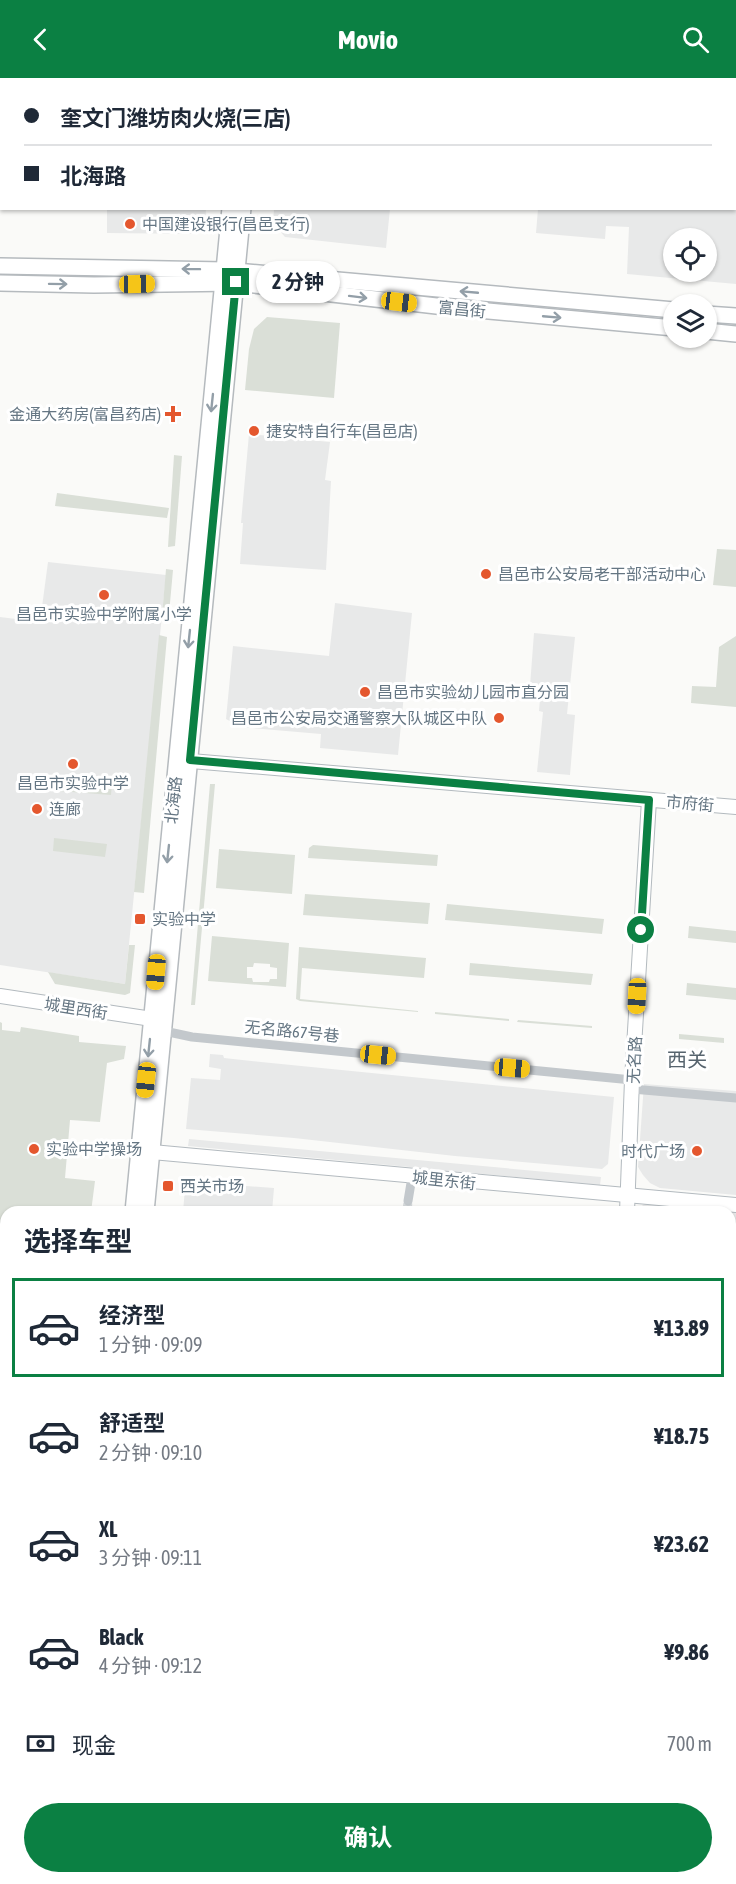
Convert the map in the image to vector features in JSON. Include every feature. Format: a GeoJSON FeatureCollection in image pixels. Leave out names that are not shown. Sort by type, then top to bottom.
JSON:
{"type":"FeatureCollection","features":[{"type":"Feature","properties":{"kind":"main road","name":"北海路"},"geometry":{"type":"LineString","coordinates":[[230,210],[230,277]]}},
{"type":"Feature","properties":{"kind":"main road","name":"北海路"},"geometry":{"type":"LineString","coordinates":[[134,1206],[152,1019],[183,760],[230,277],[243,210]]}},
{"type":"Feature","properties":{"kind":"main road","name":"富昌街"},"geometry":{"type":"LineString","coordinates":[[0,266],[230,277],[663,309]]}},
{"type":"Feature","properties":{"kind":"main road","name":"富昌街"},"geometry":{"type":"LineString","coordinates":[[0,283],[94,285],[230,277],[445,307],[663,327]]}},
{"type":"Feature","properties":{"kind":"main road"},"geometry":{"type":"LineString","coordinates":[[717,315],[736,316]]}},
{"type":"Feature","properties":{"kind":"main road"},"geometry":{"type":"LineString","coordinates":[[717,332],[736,334]]}},
{"type":"Feature","properties":{"kind":"main road","name":"北海路"},"geometry":{"type":"LineString","coordinates":[[147,1206],[164,1031],[183,760]]}},
{"type":"Feature","properties":{"kind":"street","name":"市府街"},"geometry":{"type":"LineString","coordinates":[[183,760],[736,807]]}},
{"type":"Feature","properties":{"kind":"street","name":"无名路"},"geometry":{"type":"LineString","coordinates":[[627,1206],[632,1085],[649,800]]}},
{"type":"Feature","properties":{"kind":"street","name":"城里西街"},"geometry":{"type":"LineString","coordinates":[[0,996],[152,1019]]}},
{"type":"Feature","properties":{"kind":"street","name":"无名路67号巷"},"geometry":{"type":"LineString","coordinates":[[164,1031],[192,1037],[736,1098]]}},
{"type":"Feature","properties":{"kind":"street","name":"城里东街"},"geometry":{"type":"LineString","coordinates":[[152,1152],[736,1205]]}},
{"type":"Feature","properties":{"kind":"street"},"geometry":{"type":"LineString","coordinates":[[408,1201],[412,1177]]}},
{"type":"Feature","properties":{"kind":"shaded area"},"geometry":{"type":"Polygon","coordinates":[[[107,210],[206,210],[205,228],[198,234],[107,233],[107,210]]]}},
{"type":"Feature","properties":{"kind":"shaded area"},"geometry":{"type":"Polygon","coordinates":[[[274,210],[390,210],[386,248],[285,237],[273,223],[274,210]]]}},
{"type":"Feature","properties":{"kind":"shaded area"},"geometry":{"type":"Polygon","coordinates":[[[538,210],[736,210],[736,284],[714,282],[717,282],[717,228],[663,228],[663,277],[627,274],[629,227],[606,226],[605,239],[536,233],[538,210]]]}},
{"type":"Feature","properties":{"kind":"shaded area"},"geometry":{"type":"Polygon","coordinates":[[[267,317],[340,323],[334,398],[245,390],[249,349],[254,329],[267,317]]]}},
{"type":"Feature","properties":{"kind":"shaded area"},"geometry":{"type":"Polygon","coordinates":[[[249,434],[330,442],[325,480],[331,481],[326,570],[240,564],[243,523],[241,523],[249,434]]]}},
{"type":"Feature","properties":{"kind":"shaded area"},"geometry":{"type":"Polygon","coordinates":[[[174,455],[182,456],[175,546],[168,547],[174,455]]]}},
{"type":"Feature","properties":{"kind":"shaded area"},"geometry":{"type":"Polygon","coordinates":[[[57,493],[169,508],[167,518],[55,506],[57,493]]]}},
{"type":"Feature","properties":{"kind":"shaded area"},"geometry":{"type":"Polygon","coordinates":[[[717,549],[736,550],[736,587],[713,585],[717,549]]]}},
{"type":"Feature","properties":{"kind":"shaded area","name":"昌邑市实验中学"},"geometry":{"type":"Polygon","coordinates":[[[48,562],[166,575],[125,984],[0,965],[0,617],[40,622],[48,562]]]}},
{"type":"Feature","properties":{"kind":"shaded area"},"geometry":{"type":"Polygon","coordinates":[[[166,569],[173,570],[169,614],[162,616],[166,569]]]}},
{"type":"Feature","properties":{"kind":"shaded area"},"geometry":{"type":"Polygon","coordinates":[[[335,603],[412,613],[398,755],[320,748],[321,734],[241,727],[226,719],[233,646],[329,656],[335,603]]]}},
{"type":"Feature","properties":{"kind":"shaded area"},"geometry":{"type":"Polygon","coordinates":[[[534,633],[575,637],[567,714],[575,715],[570,775],[537,772],[543,712],[539,711],[541,687],[530,686],[534,633]]]}},
{"type":"Feature","properties":{"kind":"shaded area"},"geometry":{"type":"Polygon","coordinates":[[[159,635],[167,637],[144,893],[134,892],[159,635]]]}},
{"type":"Feature","properties":{"kind":"shaded area"},"geometry":{"type":"Polygon","coordinates":[[[736,636],[736,707],[691,703],[692,686],[716,687],[719,647],[736,636]]]}},
{"type":"Feature","properties":{"kind":"shaded area"},"geometry":{"type":"Polygon","coordinates":[[[60,779],[112,783],[111,795],[59,791],[60,779]]]}},
{"type":"Feature","properties":{"kind":"shaded area"},"geometry":{"type":"Polygon","coordinates":[[[210,784],[215,784],[195,1005],[191,1005],[210,784]]]}},
{"type":"Feature","properties":{"kind":"shaded area"},"geometry":{"type":"Polygon","coordinates":[[[54,838],[107,844],[105,857],[53,851],[54,838]]]}},
{"type":"Feature","properties":{"kind":"shaded area"},"geometry":{"type":"Polygon","coordinates":[[[313,845],[438,855],[437,866],[308,858],[309,848],[313,845]]]}},
{"type":"Feature","properties":{"kind":"shaded area"},"geometry":{"type":"Polygon","coordinates":[[[219,849],[295,855],[292,894],[216,888],[219,849]]]}},
{"type":"Feature","properties":{"kind":"shaded area"},"geometry":{"type":"Polygon","coordinates":[[[305,894],[430,903],[428,924],[303,915],[305,894]]]}},
{"type":"Feature","properties":{"kind":"shaded area"},"geometry":{"type":"Polygon","coordinates":[[[447,904],[604,919],[602,934],[445,920],[447,904]]]}},
{"type":"Feature","properties":{"kind":"shaded area"},"geometry":{"type":"Polygon","coordinates":[[[689,926],[736,931],[736,943],[688,938],[689,926]]]}},
{"type":"Feature","properties":{"kind":"shaded area"},"geometry":{"type":"Polygon","coordinates":[[[212,936],[289,943],[286,987],[208,981],[212,936]],[[254,963],[253,967],[247,967],[247,978],[252,978],[253,982],[269,982],[270,979],[277,979],[277,968],[270,967],[270,964],[254,963]]]}},
{"type":"Feature","properties":{"kind":"shaded area"},"geometry":{"type":"Polygon","coordinates":[[[129,945],[135,945],[130,993],[125,995],[55,984],[48,972],[125,984],[129,945]]]}},
{"type":"Feature","properties":{"kind":"shaded area"},"geometry":{"type":"Polygon","coordinates":[[[299,947],[426,958],[424,978],[302,968],[300,999],[418,1012],[296,999],[299,947]]]}},
{"type":"Feature","properties":{"kind":"shaded area"},"geometry":{"type":"Polygon","coordinates":[[[470,963],[593,974],[591,985],[469,975],[470,963]]]}},
{"type":"Feature","properties":{"kind":"shaded area"},"geometry":{"type":"Polygon","coordinates":[[[687,983],[736,988],[736,1000],[686,995],[687,983]]]}},
{"type":"Feature","properties":{"kind":"shaded area"},"geometry":{"type":"Polygon","coordinates":[[[435,1012],[509,1019],[509,1021],[435,1014],[435,1012]]]}},
{"type":"Feature","properties":{"kind":"shaded area"},"geometry":{"type":"Polygon","coordinates":[[[518,1020],[592,1026],[592,1028],[517,1022],[518,1020]]]}},
{"type":"Feature","properties":{"kind":"shaded area","name":"实验中学操场"},"geometry":{"type":"Polygon","coordinates":[[[0,1022],[2,1030],[20,1032],[21,1027],[79,1036],[79,1042],[126,1046],[124,1059],[107,1063],[100,1122],[70,1120],[65,1178],[95,1181],[92,1206],[0,1206],[0,1022]]]}},
{"type":"Feature","properties":{"kind":"shaded area"},"geometry":{"type":"Polygon","coordinates":[[[679,1034],[724,1038],[724,1043],[679,1039],[679,1034]]]}},
{"type":"Feature","properties":{"kind":"shaded area"},"geometry":{"type":"Polygon","coordinates":[[[210,1054],[261,1062],[614,1097],[608,1164],[602,1169],[186,1129],[191,1078],[220,1080],[221,1069],[209,1067],[210,1054]]]}},
{"type":"Feature","properties":{"kind":"shaded area"},"geometry":{"type":"Polygon","coordinates":[[[644,1084],[736,1091],[736,1195],[660,1188],[650,1183],[643,1175],[638,1167],[644,1084]]]}},
{"type":"Feature","properties":{"kind":"shaded area"},"geometry":{"type":"Polygon","coordinates":[[[189,1139],[601,1177],[600,1185],[188,1146],[189,1139]]]}},
{"type":"Feature","properties":{"kind":"shaded area"},"geometry":{"type":"Polygon","coordinates":[[[194,1182],[274,1188],[272,1206],[184,1206],[185,1188],[194,1182]]]}},
{"type":"Feature","properties":{"kind":"shaded area"},"geometry":{"type":"Polygon","coordinates":[[[650,1202],[699,1206],[642,1206],[650,1202]]]}},
{"type":"Feature","properties":{"kind":"tunnel"},"geometry":{"type":"LineString","coordinates":[[408,1201],[408,1206]]}},
{"type":"Feature","properties":{"kind":"place","name":"中国建设银行(昌邑支行)"},"geometry":{"type":"Point","coordinates":[130,224]}},
{"type":"Feature","properties":{"kind":"place","name":"金通大药房(富昌药店)"},"geometry":{"type":"Point","coordinates":[173,414]}},
{"type":"Feature","properties":{"kind":"place","name":"捷安特自行车(昌邑店)"},"geometry":{"type":"Point","coordinates":[254,431]}},
{"type":"Feature","properties":{"kind":"place","name":"昌邑市公安局老干部活动中心"},"geometry":{"type":"Point","coordinates":[486,574]}},
{"type":"Feature","properties":{"kind":"place","name":"昌邑市实验中学附属小学"},"geometry":{"type":"Point","coordinates":[104,595]}},
{"type":"Feature","properties":{"kind":"place","name":"昌邑市实验幼儿园市直分园"},"geometry":{"type":"Point","coordinates":[365,692]}},
{"type":"Feature","properties":{"kind":"place","name":"昌邑市公安局交通警察大队城区中队"},"geometry":{"type":"Point","coordinates":[499,718]}},
{"type":"Feature","properties":{"kind":"place","name":"昌邑市实验中学"},"geometry":{"type":"Point","coordinates":[73,764]}},
{"type":"Feature","properties":{"kind":"place","name":"连廊"},"geometry":{"type":"Point","coordinates":[37,809]}},
{"type":"Feature","properties":{"kind":"place","name":"实验中学"},"geometry":{"type":"Point","coordinates":[140,919]}},
{"type":"Feature","properties":{"kind":"place","name":"实验中学操场"},"geometry":{"type":"Point","coordinates":[34,1149]}},
{"type":"Feature","properties":{"kind":"place","name":"时代广场"},"geometry":{"type":"Point","coordinates":[697,1151]}},
{"type":"Feature","properties":{"kind":"place","name":"西关市场"},"geometry":{"type":"Point","coordinates":[168,1186]}},
{"type":"Feature","properties":{"kind":"district","name":"西关"},"geometry":{"type":"Point","coordinates":[687,1059]}},
{"type":"Feature","properties":{"kind":"route"},"geometry":{"type":"LineString","coordinates":[[236,282],[190,760],[649,800],[641,930]]}}]}
